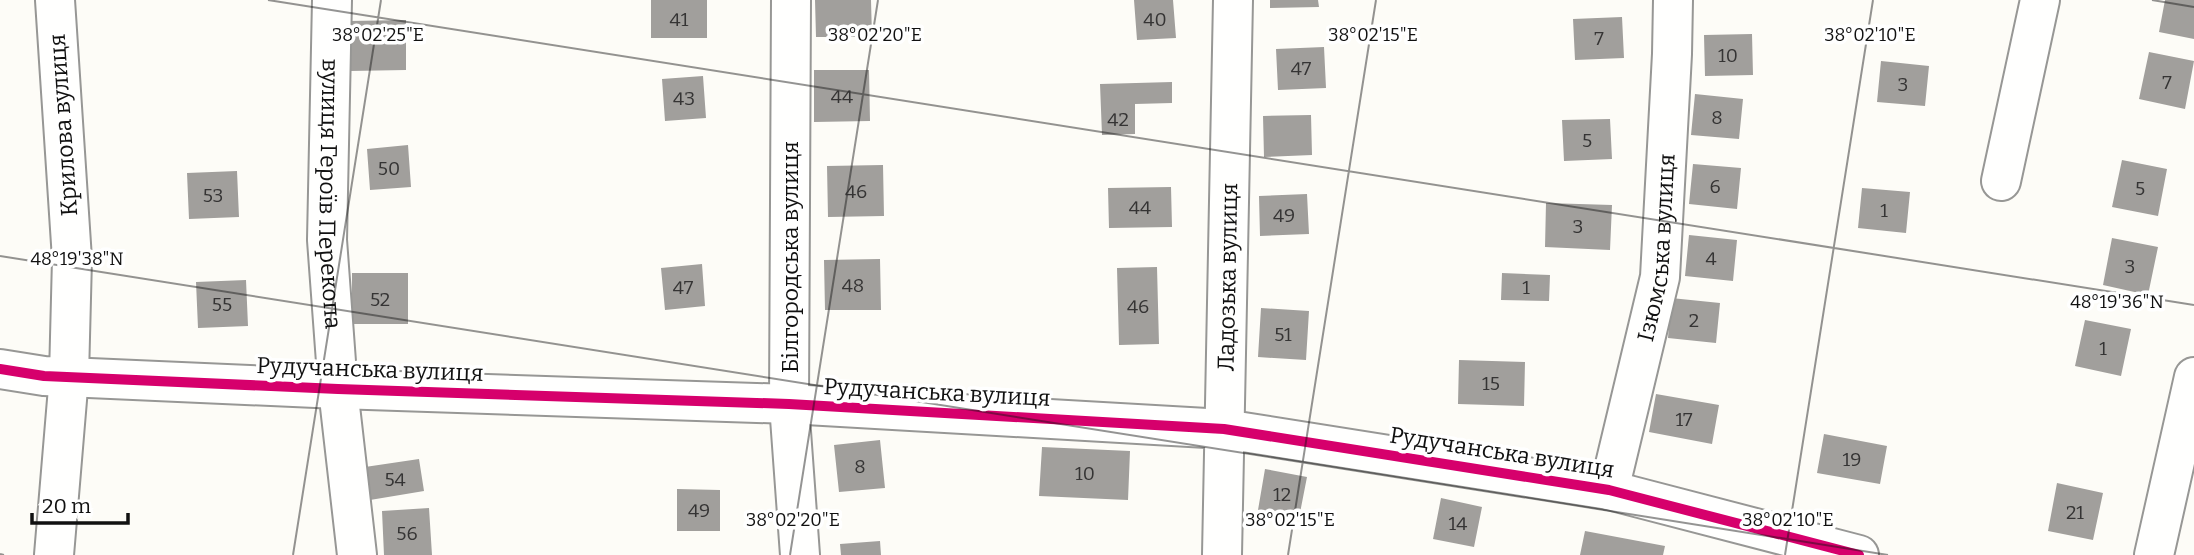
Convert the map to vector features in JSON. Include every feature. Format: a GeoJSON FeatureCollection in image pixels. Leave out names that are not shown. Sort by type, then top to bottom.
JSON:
{"type":"FeatureCollection","features":[{"type":"Feature","properties":{"kind":"street","name":"Крилова вулиця"},"geometry":{"type":"LineString","coordinates":[[54,555],[69,376],[72,259],[55,0]]}},
{"type":"Feature","properties":{"kind":"street","name":"вулиця Героїв Перекопа"},"geometry":{"type":"LineString","coordinates":[[332,0],[327,240],[338,389],[357,555]]}},
{"type":"Feature","properties":{"kind":"street","name":"Білгородська вулиця"},"geometry":{"type":"LineString","coordinates":[[791,0],[789,404],[800,555]]}},
{"type":"Feature","properties":{"kind":"street","name":"Ладозька вулиця"},"geometry":{"type":"LineString","coordinates":[[1222,555],[1233,0]]}},
{"type":"Feature","properties":{"kind":"street","name":"Ізюмська вулиця"},"geometry":{"type":"LineString","coordinates":[[1609,490],[1660,277],[1673,0]]}},
{"type":"Feature","properties":{"kind":"street"},"geometry":{"type":"LineString","coordinates":[[2001,181],[2040,0]]}},
{"type":"Feature","properties":{"kind":"street","name":"Рудучанська вулиця"},"geometry":{"type":"LineString","coordinates":[[0,369],[44,376],[789,404],[1224,429],[1609,490],[1858,555]]}},
{"type":"Feature","properties":{"kind":"street"},"geometry":{"type":"LineString","coordinates":[[2154,555],[2194,377]]}},
{"type":"Feature","properties":{"kind":"building"},"geometry":{"type":"Polygon","coordinates":[[[651,0],[707,0],[707,38],[651,38],[651,0]]]}},
{"type":"Feature","properties":{"kind":"building"},"geometry":{"type":"Polygon","coordinates":[[[815,0],[871,0],[872,37],[816,37],[815,0]]]}},
{"type":"Feature","properties":{"kind":"building"},"geometry":{"type":"Polygon","coordinates":[[[1134,0],[1173,0],[1176,38],[1137,40],[1134,0]]]}},
{"type":"Feature","properties":{"kind":"building"},"geometry":{"type":"Polygon","coordinates":[[[1270,0],[1318,0],[1319,7],[1270,8],[1270,0]]]}},
{"type":"Feature","properties":{"kind":"building"},"geometry":{"type":"Polygon","coordinates":[[[2165,0],[2194,0],[2194,39],[2159,32],[2165,0]]]}},
{"type":"Feature","properties":{"kind":"building"},"geometry":{"type":"Polygon","coordinates":[[[1622,17],[1624,58],[1575,60],[1573,19],[1622,17]]]}},
{"type":"Feature","properties":{"kind":"building"},"geometry":{"type":"Polygon","coordinates":[[[406,20],[406,70],[350,71],[349,21],[406,20]]]}},
{"type":"Feature","properties":{"kind":"building"},"geometry":{"type":"Polygon","coordinates":[[[1752,34],[1753,75],[1705,76],[1704,35],[1752,34]]]}},
{"type":"Feature","properties":{"kind":"building"},"geometry":{"type":"Polygon","coordinates":[[[1324,47],[1326,88],[1278,90],[1276,49],[1324,47]]]}},
{"type":"Feature","properties":{"kind":"building"},"geometry":{"type":"Polygon","coordinates":[[[2149,52],[2194,61],[2185,109],[2139,99],[2149,52]]]}},
{"type":"Feature","properties":{"kind":"building"},"geometry":{"type":"Polygon","coordinates":[[[1881,61],[1929,66],[1925,106],[1877,102],[1881,61]]]}},
{"type":"Feature","properties":{"kind":"building"},"geometry":{"type":"Polygon","coordinates":[[[814,70],[869,70],[870,121],[814,122],[814,70]]]}},
{"type":"Feature","properties":{"kind":"building"},"geometry":{"type":"Polygon","coordinates":[[[703,76],[706,118],[665,121],[662,79],[703,76]]]}},
{"type":"Feature","properties":{"kind":"building"},"geometry":{"type":"Polygon","coordinates":[[[1172,82],[1172,103],[1135,104],[1135,134],[1102,135],[1100,84],[1172,82]]]}},
{"type":"Feature","properties":{"kind":"building"},"geometry":{"type":"Polygon","coordinates":[[[1695,94],[1743,99],[1739,139],[1691,135],[1695,94]]]}},
{"type":"Feature","properties":{"kind":"building"},"geometry":{"type":"Polygon","coordinates":[[[1311,115],[1312,155],[1264,157],[1263,116],[1311,115]]]}},
{"type":"Feature","properties":{"kind":"building"},"geometry":{"type":"Polygon","coordinates":[[[1610,119],[1612,159],[1564,161],[1562,120],[1610,119]]]}},
{"type":"Feature","properties":{"kind":"building"},"geometry":{"type":"Polygon","coordinates":[[[408,145],[411,187],[370,190],[367,149],[408,145]]]}},
{"type":"Feature","properties":{"kind":"building"},"geometry":{"type":"Polygon","coordinates":[[[2122,160],[2167,169],[2158,216],[2112,207],[2122,160]]]}},
{"type":"Feature","properties":{"kind":"building"},"geometry":{"type":"Polygon","coordinates":[[[1693,164],[1741,168],[1737,209],[1689,204],[1693,164]]]}},
{"type":"Feature","properties":{"kind":"building"},"geometry":{"type":"Polygon","coordinates":[[[883,165],[884,216],[828,217],[827,166],[883,165]]]}},
{"type":"Feature","properties":{"kind":"building"},"geometry":{"type":"Polygon","coordinates":[[[237,171],[239,217],[189,219],[187,173],[237,171]]]}},
{"type":"Feature","properties":{"kind":"building"},"geometry":{"type":"Polygon","coordinates":[[[1171,187],[1172,227],[1109,228],[1108,188],[1171,187]]]}},
{"type":"Feature","properties":{"kind":"building"},"geometry":{"type":"Polygon","coordinates":[[[1862,188],[1910,192],[1906,233],[1858,228],[1862,188]]]}},
{"type":"Feature","properties":{"kind":"building"},"geometry":{"type":"Polygon","coordinates":[[[1307,194],[1309,234],[1260,236],[1259,196],[1307,194]]]}},
{"type":"Feature","properties":{"kind":"building"},"geometry":{"type":"Polygon","coordinates":[[[1546,203],[1612,205],[1610,250],[1545,247],[1546,203]]]}},
{"type":"Feature","properties":{"kind":"building"},"geometry":{"type":"Polygon","coordinates":[[[1689,235],[1737,240],[1733,281],[1685,276],[1689,235]]]}},
{"type":"Feature","properties":{"kind":"building"},"geometry":{"type":"Polygon","coordinates":[[[2112,238],[2158,247],[2148,295],[2103,285],[2112,238]]]}},
{"type":"Feature","properties":{"kind":"building"},"geometry":{"type":"Polygon","coordinates":[[[880,259],[881,310],[825,310],[824,260],[880,259]]]}},
{"type":"Feature","properties":{"kind":"building"},"geometry":{"type":"Polygon","coordinates":[[[702,264],[705,306],[665,310],[661,268],[702,264]]]}},
{"type":"Feature","properties":{"kind":"building"},"geometry":{"type":"Polygon","coordinates":[[[1157,267],[1159,344],[1119,345],[1117,268],[1157,267]]]}},
{"type":"Feature","properties":{"kind":"building"},"geometry":{"type":"Polygon","coordinates":[[[352,273],[408,273],[408,324],[352,324],[352,273]]]}},
{"type":"Feature","properties":{"kind":"building"},"geometry":{"type":"Polygon","coordinates":[[[1502,273],[1550,275],[1549,301],[1501,300],[1502,273]]]}},
{"type":"Feature","properties":{"kind":"building"},"geometry":{"type":"Polygon","coordinates":[[[246,280],[248,326],[198,328],[196,282],[246,280]]]}},
{"type":"Feature","properties":{"kind":"building"},"geometry":{"type":"Polygon","coordinates":[[[1671,298],[1720,303],[1716,343],[1668,338],[1671,298]]]}},
{"type":"Feature","properties":{"kind":"building"},"geometry":{"type":"Polygon","coordinates":[[[1261,308],[1309,311],[1306,360],[1258,357],[1261,308]]]}},
{"type":"Feature","properties":{"kind":"building"},"geometry":{"type":"Polygon","coordinates":[[[2085,320],[2131,329],[2121,376],[2075,366],[2085,320]]]}},
{"type":"Feature","properties":{"kind":"building"},"geometry":{"type":"Polygon","coordinates":[[[1459,360],[1525,362],[1524,406],[1458,404],[1459,360]]]}},
{"type":"Feature","properties":{"kind":"building"},"geometry":{"type":"Polygon","coordinates":[[[1656,394],[1719,405],[1712,444],[1649,432],[1656,394]]]}},
{"type":"Feature","properties":{"kind":"building"},"geometry":{"type":"Polygon","coordinates":[[[1824,434],[1887,446],[1880,484],[1817,473],[1824,434]]]}},
{"type":"Feature","properties":{"kind":"building"},"geometry":{"type":"Polygon","coordinates":[[[880,440],[885,488],[839,492],[834,445],[880,440]]]}},
{"type":"Feature","properties":{"kind":"building"},"geometry":{"type":"Polygon","coordinates":[[[1042,447],[1130,451],[1128,500],[1039,496],[1042,447]]]}},
{"type":"Feature","properties":{"kind":"building"},"geometry":{"type":"Polygon","coordinates":[[[419,459],[424,491],[370,500],[365,467],[419,459]]]}},
{"type":"Feature","properties":{"kind":"building"},"geometry":{"type":"Polygon","coordinates":[[[1265,469],[1307,477],[1299,518],[1258,510],[1265,469]]]}},
{"type":"Feature","properties":{"kind":"building"},"geometry":{"type":"Polygon","coordinates":[[[2057,483],[2103,493],[2093,540],[2048,531],[2057,483]]]}},
{"type":"Feature","properties":{"kind":"building"},"geometry":{"type":"Polygon","coordinates":[[[677,489],[720,490],[720,531],[677,531],[677,489]]]}},
{"type":"Feature","properties":{"kind":"building"},"geometry":{"type":"Polygon","coordinates":[[[1441,498],[1482,507],[1474,547],[1433,539],[1441,498]]]}},
{"type":"Feature","properties":{"kind":"building"},"geometry":{"type":"Polygon","coordinates":[[[429,508],[432,555],[384,555],[382,511],[429,508]]]}},
{"type":"Feature","properties":{"kind":"building"},"geometry":{"type":"Polygon","coordinates":[[[1585,531],[1665,546],[1663,555],[1580,555],[1585,531]]]}},
{"type":"Feature","properties":{"kind":"building"},"geometry":{"type":"Polygon","coordinates":[[[880,541],[881,555],[841,555],[840,544],[880,541]]]}},
{"type":"Feature","properties":{"kind":"cycle path"},"geometry":{"type":"LineString","coordinates":[[0,369],[44,376],[789,404],[1224,429],[1609,490],[1859,555]]}}]}
